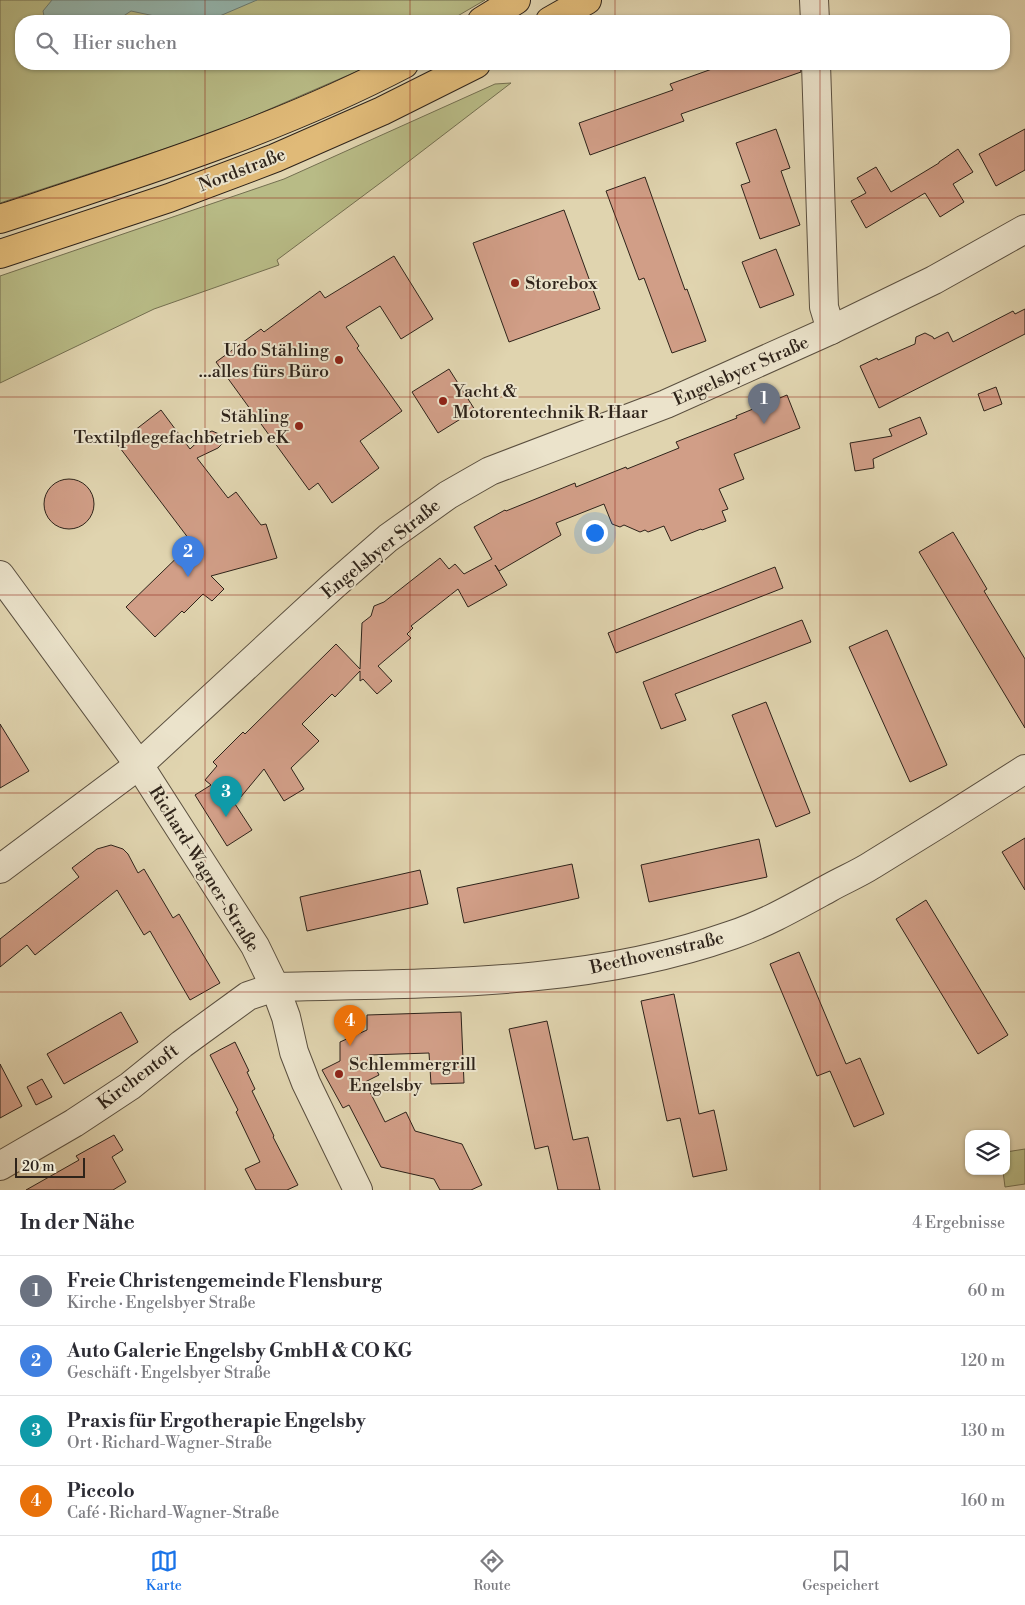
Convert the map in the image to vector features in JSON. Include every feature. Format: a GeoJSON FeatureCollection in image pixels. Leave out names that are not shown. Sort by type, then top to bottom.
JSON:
{"type":"FeatureCollection","features":[{"type":"Feature","properties":{"kind":"main road"},"geometry":{"type":"LineString","coordinates":[[492,15],[516,0]]}},
{"type":"Feature","properties":{"kind":"main road"},"geometry":{"type":"LineString","coordinates":[[561,15],[587,0]]}},
{"type":"Feature","properties":{"kind":"main road","name":"Nordstraße"},"geometry":{"type":"LineString","coordinates":[[0,219],[154,168],[260,130],[392,70]]}},
{"type":"Feature","properties":{"kind":"main road","name":"Nordstraße"},"geometry":{"type":"LineString","coordinates":[[0,254],[169,198],[275,158],[382,111],[464,70]]}},
{"type":"Feature","properties":{"kind":"street"},"geometry":{"type":"LineString","coordinates":[[814,0],[814,15]]}},
{"type":"Feature","properties":{"kind":"street","name":"Engelsbyer Straße"},"geometry":{"type":"LineString","coordinates":[[816,70],[824,307],[831,330]]}},
{"type":"Feature","properties":{"kind":"street","name":"Engelsbyer Straße"},"geometry":{"type":"LineString","coordinates":[[0,869],[139,765],[333,586],[388,538],[448,495],[490,471],[666,404],[831,330],[934,280],[1025,229]]}},
{"type":"Feature","properties":{"kind":"street","name":"Richard-Wagner-Straße"},"geometry":{"type":"LineString","coordinates":[[0,575],[139,765],[255,946],[286,1017],[294,1052],[306,1083],[358,1190]]}},
{"type":"Feature","properties":{"kind":"street","name":"Beethovenstraße"},"geometry":{"type":"LineString","coordinates":[[274,987],[476,982],[556,975],[626,964],[680,951],[733,935],[793,908],[870,866],[1025,769]]}},
{"type":"Feature","properties":{"kind":"street","name":"Kirchentoft"},"geometry":{"type":"LineString","coordinates":[[0,1166],[74,1123],[130,1086],[182,1044],[248,996],[274,987]]}},
{"type":"Feature","properties":{"kind":"green space"},"geometry":{"type":"Polygon","coordinates":[[[0,0],[485,0],[459,15],[15,15],[15,70],[360,70],[219,131],[0,203],[0,0]]]}},
{"type":"Feature","properties":{"kind":"green space"},"geometry":{"type":"Polygon","coordinates":[[[511,83],[277,260],[279,265],[154,309],[0,383],[0,276],[284,179],[495,84],[511,83]]]}},
{"type":"Feature","properties":{"kind":"green space"},"geometry":{"type":"Polygon","coordinates":[[[1025,1149],[1025,1184],[1005,1187],[1004,1175],[1010,1175],[1010,1151],[1025,1149]]]}},
{"type":"Feature","properties":{"kind":"water"},"geometry":{"type":"Polygon","coordinates":[[[52,0],[257,0],[222,15],[150,15],[131,11],[125,15],[44,15],[43,11],[52,0]]]}},
{"type":"Feature","properties":{"kind":"building"},"geometry":{"type":"Polygon","coordinates":[[[709,70],[801,70],[801,72],[681,114],[684,121],[590,155],[579,123],[673,90],[670,84],[709,70]]]}},
{"type":"Feature","properties":{"kind":"building"},"geometry":{"type":"Polygon","coordinates":[[[776,129],[790,168],[781,171],[800,225],[760,239],[741,185],[750,182],[736,143],[776,129]]]}},
{"type":"Feature","properties":{"kind":"building"},"geometry":{"type":"Polygon","coordinates":[[[1025,129],[1025,170],[996,186],[979,154],[1025,129]]]}},
{"type":"Feature","properties":{"kind":"building"},"geometry":{"type":"Polygon","coordinates":[[[958,149],[973,172],[953,184],[964,202],[940,217],[925,193],[866,228],[851,201],[866,193],[857,178],[876,167],[891,192],[939,163],[958,149]]]}},
{"type":"Feature","properties":{"kind":"building"},"geometry":{"type":"Polygon","coordinates":[[[645,177],[685,290],[687,289],[706,341],[672,353],[644,278],[639,280],[606,191],[645,177]]]}},
{"type":"Feature","properties":{"kind":"building"},"geometry":{"type":"Polygon","coordinates":[[[564,210],[600,309],[509,342],[473,243],[564,210]]]}},
{"type":"Feature","properties":{"kind":"building"},"geometry":{"type":"Polygon","coordinates":[[[776,249],[794,295],[760,308],[742,262],[776,249]]]}},
{"type":"Feature","properties":{"kind":"building"},"geometry":{"type":"Polygon","coordinates":[[[394,256],[433,319],[401,339],[380,306],[346,327],[359,346],[357,348],[402,411],[360,441],[379,468],[332,503],[318,483],[309,490],[216,362],[261,329],[264,332],[320,291],[325,298],[394,256]]]}},
{"type":"Feature","properties":{"kind":"building"},"geometry":{"type":"Polygon","coordinates":[[[1025,309],[1025,334],[879,408],[860,366],[915,344],[916,337],[925,333],[934,339],[948,332],[953,342],[1013,311],[1015,314],[1025,309]]]}},
{"type":"Feature","properties":{"kind":"building","name":"Yacht & Motorentechnik R. Haar"},"geometry":{"type":"Polygon","coordinates":[[[449,369],[475,410],[438,433],[412,392],[449,369]]]}},
{"type":"Feature","properties":{"kind":"building"},"geometry":{"type":"Polygon","coordinates":[[[996,387],[1002,404],[984,411],[978,394],[996,387]]]}},
{"type":"Feature","properties":{"kind":"building"},"geometry":{"type":"Polygon","coordinates":[[[787,395],[800,428],[734,454],[744,479],[719,489],[728,509],[722,511],[726,521],[671,541],[664,526],[648,532],[645,530],[640,532],[624,525],[620,527],[612,524],[604,504],[556,523],[561,535],[499,571],[495,565],[507,585],[468,607],[458,589],[411,626],[413,628],[407,634],[411,638],[378,666],[392,681],[377,694],[363,679],[360,681],[360,671],[335,697],[332,694],[302,724],[319,741],[291,768],[304,789],[284,801],[264,769],[235,804],[252,830],[227,846],[195,795],[211,785],[205,780],[217,766],[213,762],[243,732],[245,734],[336,644],[360,669],[362,623],[371,616],[374,606],[384,602],[440,558],[449,569],[455,564],[464,574],[492,559],[474,527],[505,510],[575,483],[576,487],[626,467],[627,469],[679,448],[676,442],[737,418],[736,416],[787,395]]]}},
{"type":"Feature","properties":{"kind":"building"},"geometry":{"type":"Polygon","coordinates":[[[161,410],[190,449],[207,433],[212,431],[219,434],[223,443],[218,448],[197,458],[228,498],[236,492],[261,525],[266,524],[277,558],[211,576],[224,589],[212,601],[203,594],[155,637],[126,607],[192,543],[117,444],[161,410]]]}},
{"type":"Feature","properties":{"kind":"building"},"geometry":{"type":"Polygon","coordinates":[[[920,417],[927,434],[873,459],[874,468],[855,471],[850,443],[892,436],[889,429],[920,417]]]}},
{"type":"Feature","properties":{"kind":"building"},"geometry":{"type":"Polygon","coordinates":[[[69,479],[87,486],[94,504],[87,522],[69,529],[51,522],[44,504],[51,486],[69,479]]]}},
{"type":"Feature","properties":{"kind":"building"},"geometry":{"type":"Polygon","coordinates":[[[953,532],[987,589],[984,591],[1025,659],[1025,728],[919,552],[953,532]]]}},
{"type":"Feature","properties":{"kind":"building"},"geometry":{"type":"Polygon","coordinates":[[[775,567],[783,588],[616,653],[608,633],[775,567]]]}},
{"type":"Feature","properties":{"kind":"building"},"geometry":{"type":"Polygon","coordinates":[[[802,620],[811,642],[675,694],[686,720],[661,729],[643,682],[802,620]]]}},
{"type":"Feature","properties":{"kind":"building"},"geometry":{"type":"Polygon","coordinates":[[[887,630],[947,765],[910,782],[849,647],[887,630]]]}},
{"type":"Feature","properties":{"kind":"building"},"geometry":{"type":"Polygon","coordinates":[[[766,702],[810,813],[776,827],[732,715],[766,702]]]}},
{"type":"Feature","properties":{"kind":"building"},"geometry":{"type":"Polygon","coordinates":[[[0,724],[29,771],[0,788],[0,724]]]}},
{"type":"Feature","properties":{"kind":"building"},"geometry":{"type":"Polygon","coordinates":[[[1025,838],[1025,890],[1002,852],[1025,838]]]}},
{"type":"Feature","properties":{"kind":"building"},"geometry":{"type":"Polygon","coordinates":[[[759,839],[767,877],[649,902],[641,865],[759,839]]]}},
{"type":"Feature","properties":{"kind":"building"},"geometry":{"type":"Polygon","coordinates":[[[111,845],[123,849],[128,854],[138,873],[144,869],[173,918],[179,914],[220,983],[190,1000],[150,931],[144,935],[117,890],[35,955],[27,945],[0,967],[0,939],[79,877],[72,868],[97,849],[111,845]]]}},
{"type":"Feature","properties":{"kind":"building"},"geometry":{"type":"Polygon","coordinates":[[[572,864],[579,898],[464,923],[457,888],[572,864]]]}},
{"type":"Feature","properties":{"kind":"building"},"geometry":{"type":"Polygon","coordinates":[[[420,870],[428,904],[307,931],[300,897],[420,870]]]}},
{"type":"Feature","properties":{"kind":"building"},"geometry":{"type":"Polygon","coordinates":[[[926,900],[1008,1035],[978,1054],[896,919],[926,900]]]}},
{"type":"Feature","properties":{"kind":"building"},"geometry":{"type":"Polygon","coordinates":[[[799,952],[846,1064],[860,1058],[884,1114],[854,1127],[830,1071],[817,1076],[770,964],[799,952]]]}},
{"type":"Feature","properties":{"kind":"building"},"geometry":{"type":"Polygon","coordinates":[[[674,994],[699,1114],[714,1110],[727,1170],[693,1177],[680,1118],[667,1121],[641,1001],[674,994]]]}},
{"type":"Feature","properties":{"kind":"building"},"geometry":{"type":"Polygon","coordinates":[[[121,1012],[138,1042],[64,1084],[47,1054],[121,1012]]]}},
{"type":"Feature","properties":{"kind":"building"},"geometry":{"type":"Polygon","coordinates":[[[461,1012],[464,1083],[431,1084],[429,1053],[369,1055],[379,1075],[365,1082],[385,1122],[406,1112],[415,1131],[462,1144],[482,1185],[471,1190],[440,1190],[434,1179],[381,1167],[349,1105],[343,1108],[322,1070],[340,1061],[340,1042],[367,1030],[367,1015],[461,1012]]]}},
{"type":"Feature","properties":{"kind":"building"},"geometry":{"type":"Polygon","coordinates":[[[547,1021],[573,1140],[588,1137],[600,1190],[558,1190],[548,1146],[535,1149],[509,1029],[547,1021]]]}},
{"type":"Feature","properties":{"kind":"building"},"geometry":{"type":"Polygon","coordinates":[[[235,1042],[249,1071],[247,1072],[255,1089],[252,1091],[298,1185],[287,1190],[256,1190],[245,1169],[260,1162],[236,1112],[238,1110],[210,1055],[235,1042]]]}},
{"type":"Feature","properties":{"kind":"building"},"geometry":{"type":"Polygon","coordinates":[[[0,1064],[22,1106],[0,1118],[0,1064]]]}},
{"type":"Feature","properties":{"kind":"building"},"geometry":{"type":"Polygon","coordinates":[[[42,1079],[52,1097],[36,1105],[27,1087],[42,1079]]]}},
{"type":"Feature","properties":{"kind":"building"},"geometry":{"type":"Polygon","coordinates":[[[114,1135],[123,1150],[112,1157],[126,1182],[113,1190],[26,1190],[79,1160],[76,1156],[114,1135]]]}},
{"type":"Feature","properties":{"kind":"place","name":"Storebox"},"geometry":{"type":"Point","coordinates":[515,283]}},
{"type":"Feature","properties":{"kind":"place","name":"Udo Stähling …alles fürs Büro"},"geometry":{"type":"Point","coordinates":[339,360]}},
{"type":"Feature","properties":{"kind":"place","name":"Yacht & Motorentechnik R. Haar"},"geometry":{"type":"Point","coordinates":[443,401]}},
{"type":"Feature","properties":{"kind":"place","name":"Freie Christengemeinde Flensburg"},"geometry":{"type":"Point","coordinates":[764,424]}},
{"type":"Feature","properties":{"kind":"place","name":"Stähling Textilpflegefachbetrieb eK"},"geometry":{"type":"Point","coordinates":[299,426]}},
{"type":"Feature","properties":{"kind":"place","name":"Auto Galerie Engelsby GmbH & CO KG"},"geometry":{"type":"Point","coordinates":[188,577]}},
{"type":"Feature","properties":{"kind":"place","name":"Praxis für Ergotherapie Engelsby"},"geometry":{"type":"Point","coordinates":[226,817]}},
{"type":"Feature","properties":{"kind":"place","name":"Piccolo"},"geometry":{"type":"Point","coordinates":[350,1046]}},
{"type":"Feature","properties":{"kind":"place","name":"Schlemmergrill Engelsby"},"geometry":{"type":"Point","coordinates":[339,1074]}}]}
